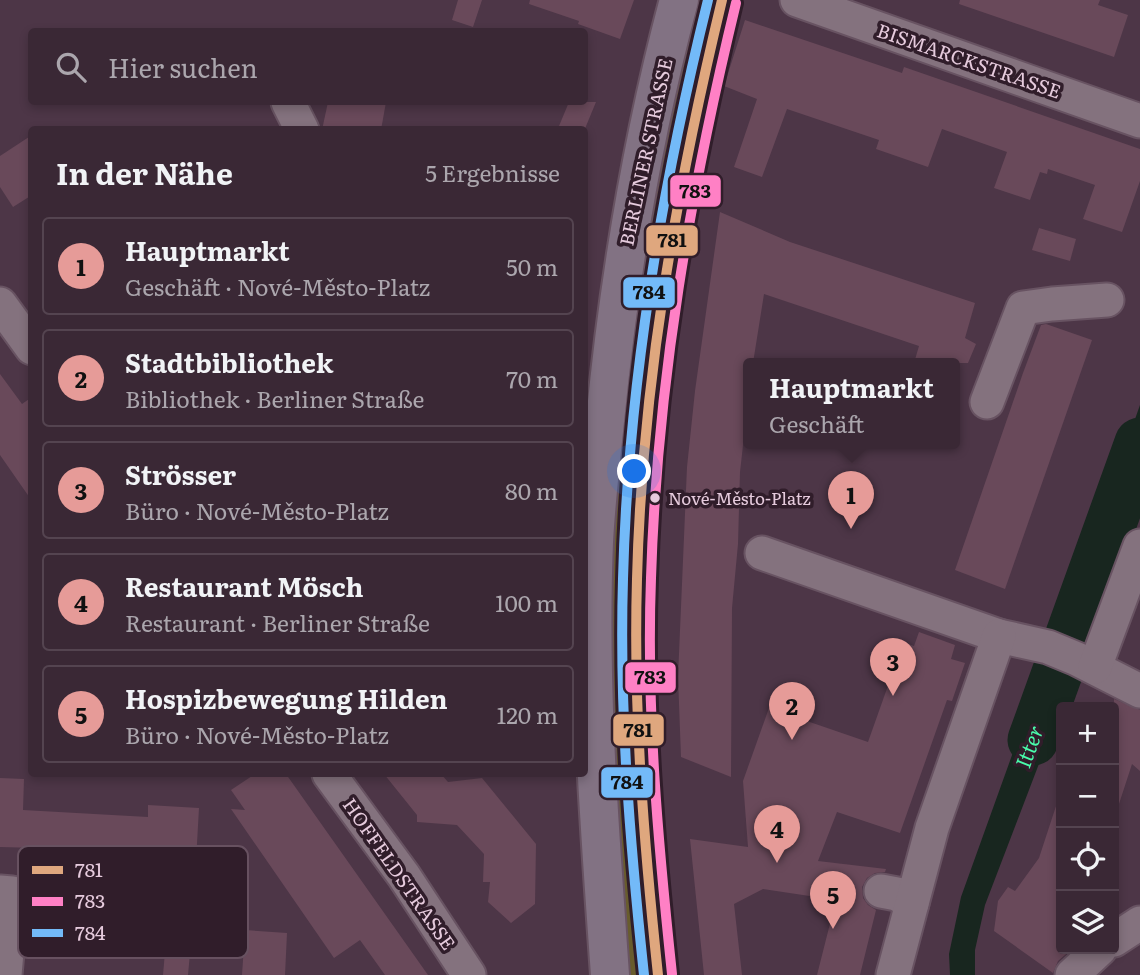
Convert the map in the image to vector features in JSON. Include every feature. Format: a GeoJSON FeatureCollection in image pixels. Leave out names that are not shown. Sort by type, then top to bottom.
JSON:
{"type":"FeatureCollection","features":[{"type":"Feature","properties":{"kind":"main road","name":"BERLINER STRASSE"},"geometry":{"type":"LineString","coordinates":[[610,975],[595,752],[594,542],[611,359],[624,258],[641,162],[679,0]]}},
{"type":"Feature","properties":{"kind":"main road","name":"BERLINER STRASSE"},"geometry":{"type":"LineString","coordinates":[[658,975],[643,803],[636,663],[640,504],[654,337],[685,161],[722,0]]}},
{"type":"Feature","properties":{"kind":"street","name":"BISMARCKSTRASSE"},"geometry":{"type":"LineString","coordinates":[[797,0],[1140,121]]}},
{"type":"Feature","properties":{"kind":"street"},"geometry":{"type":"LineString","coordinates":[[290,105],[300,126]]}},
{"type":"Feature","properties":{"kind":"street"},"geometry":{"type":"LineString","coordinates":[[987,402],[1023,308],[1107,300]]}},
{"type":"Feature","properties":{"kind":"street"},"geometry":{"type":"LineString","coordinates":[[0,304],[28,342]]}},
{"type":"Feature","properties":{"kind":"street"},"geometry":{"type":"LineString","coordinates":[[1074,658],[1138,551]]}},
{"type":"Feature","properties":{"kind":"street"},"geometry":{"type":"LineString","coordinates":[[762,553],[999,636],[1074,658],[1140,691]]}},
{"type":"Feature","properties":{"kind":"street"},"geometry":{"type":"LineString","coordinates":[[892,975],[932,828],[999,636]]}},
{"type":"Feature","properties":{"kind":"street","name":"HOFFELDSTRASSE"},"geometry":{"type":"LineString","coordinates":[[331,777],[404,876],[469,975]]}},
{"type":"Feature","properties":{"kind":"street"},"geometry":{"type":"LineString","coordinates":[[881,891],[897,894],[912,903]]}},
{"type":"Feature","properties":{"kind":"street"},"geometry":{"type":"LineString","coordinates":[[0,892],[12,892],[5,975]]}},
{"type":"Feature","properties":{"kind":"street"},"geometry":{"type":"LineString","coordinates":[[1119,937],[1140,923]]}},
{"type":"Feature","properties":{"kind":"street"},"geometry":{"type":"LineString","coordinates":[[1072,975],[1095,954]]}},
{"type":"Feature","properties":{"kind":"shaded area"},"geometry":{"type":"Polygon","coordinates":[[[684,20],[696,21],[702,31],[653,285],[643,975],[630,975],[606,639],[616,416],[684,20]]]}},
{"type":"Feature","properties":{"kind":"water"},"geometry":{"type":"Polygon","coordinates":[[[1140,405],[1140,486],[1086,640],[1060,631],[1140,405]]]}},
{"type":"Feature","properties":{"kind":"water"},"geometry":{"type":"Polygon","coordinates":[[[1043,669],[1071,680],[1063,702],[1056,702],[1056,719],[985,905],[975,950],[975,975],[950,975],[949,954],[961,897],[1043,669]]]}},
{"type":"Feature","properties":{"kind":"building"},"geometry":{"type":"Polygon","coordinates":[[[458,0],[482,0],[473,27],[452,20],[458,0]]]}},
{"type":"Feature","properties":{"kind":"building"},"geometry":{"type":"Polygon","coordinates":[[[530,0],[634,0],[620,39],[529,4],[530,0]]]}},
{"type":"Feature","properties":{"kind":"building"},"geometry":{"type":"Polygon","coordinates":[[[960,0],[1100,0],[1098,5],[1128,15],[1114,57],[959,4],[960,0]]]}},
{"type":"Feature","properties":{"kind":"building"},"geometry":{"type":"Polygon","coordinates":[[[745,20],[902,73],[904,67],[1140,149],[1140,181],[1122,232],[1083,219],[1095,185],[1048,169],[1047,174],[1040,172],[1030,200],[994,188],[1007,152],[942,129],[928,167],[876,149],[879,140],[787,109],[762,177],[734,167],[757,99],[724,86],[745,20]]]}},
{"type":"Feature","properties":{"kind":"building"},"geometry":{"type":"Polygon","coordinates":[[[588,102],[596,102],[586,126],[559,126],[568,105],[588,105],[588,102]]]}},
{"type":"Feature","properties":{"kind":"building"},"geometry":{"type":"Polygon","coordinates":[[[327,105],[385,105],[382,126],[323,126],[327,105]]]}},
{"type":"Feature","properties":{"kind":"building"},"geometry":{"type":"Polygon","coordinates":[[[28,138],[28,198],[13,207],[0,187],[0,156],[28,138]]]}},
{"type":"Feature","properties":{"kind":"building"},"geometry":{"type":"Polygon","coordinates":[[[720,212],[790,242],[975,303],[965,338],[976,344],[968,363],[960,363],[960,358],[915,358],[919,346],[764,294],[754,358],[743,358],[743,445],[732,608],[731,777],[681,757],[678,677],[687,467],[720,212]]]}},
{"type":"Feature","properties":{"kind":"building"},"geometry":{"type":"Polygon","coordinates":[[[1039,228],[1076,239],[1070,261],[1032,250],[1039,228]]]}},
{"type":"Feature","properties":{"kind":"building"},"geometry":{"type":"Polygon","coordinates":[[[1046,324],[1092,340],[1005,589],[955,570],[1023,373],[1041,325],[1046,324]]]}},
{"type":"Feature","properties":{"kind":"building"},"geometry":{"type":"Polygon","coordinates":[[[0,374],[22,404],[28,400],[28,495],[0,455],[0,374]]]}},
{"type":"Feature","properties":{"kind":"building"},"geometry":{"type":"Polygon","coordinates":[[[919,632],[955,645],[951,659],[965,663],[952,701],[947,700],[900,833],[837,812],[818,861],[886,869],[885,872],[875,873],[867,878],[862,887],[863,898],[876,910],[860,975],[817,975],[836,900],[763,889],[734,904],[742,975],[704,975],[690,839],[748,847],[743,781],[769,708],[868,742],[890,680],[886,679],[899,641],[914,646],[919,632]]]}},
{"type":"Feature","properties":{"kind":"building"},"geometry":{"type":"Polygon","coordinates":[[[1114,699],[1140,710],[1140,771],[1132,764],[1119,804],[1119,702],[1114,702],[1114,699]]]}},
{"type":"Feature","properties":{"kind":"building"},"geometry":{"type":"Polygon","coordinates":[[[250,777],[288,777],[428,975],[385,975],[360,940],[334,958],[231,809],[245,810],[231,790],[250,777]]]}},
{"type":"Feature","properties":{"kind":"building"},"geometry":{"type":"Polygon","coordinates":[[[386,777],[444,777],[448,782],[482,778],[536,844],[535,904],[511,923],[488,902],[490,882],[483,882],[484,854],[457,825],[417,822],[417,815],[386,777]]]}},
{"type":"Feature","properties":{"kind":"building"},"geometry":{"type":"Polygon","coordinates":[[[0,778],[24,779],[23,810],[148,817],[148,805],[199,808],[197,846],[0,847],[0,778]]]}},
{"type":"Feature","properties":{"kind":"building"},"geometry":{"type":"Polygon","coordinates":[[[1056,806],[1056,954],[1066,954],[1058,961],[1053,973],[994,931],[998,901],[1008,887],[1015,891],[1039,858],[1056,806]]]}},
{"type":"Feature","properties":{"kind":"building"},"geometry":{"type":"Polygon","coordinates":[[[248,930],[287,933],[285,975],[242,975],[243,958],[248,958],[248,930]]]}},
{"type":"Feature","properties":{"kind":"building"},"geometry":{"type":"Polygon","coordinates":[[[164,958],[190,958],[188,975],[163,975],[164,958]]]}},
{"type":"Feature","properties":{"kind":"waterway","name":"Itter"},"geometry":{"type":"LineString","coordinates":[[1033,740],[1140,443]]}},
{"type":"Feature","properties":{"kind":"transit line","name":"784"},"geometry":{"type":"LineString","coordinates":[[644,975],[624,728],[622,629],[626,506],[650,287],[676,143],[708,0]]}},
{"type":"Feature","properties":{"kind":"transit line","name":"781"},"geometry":{"type":"LineString","coordinates":[[658,975],[638,728],[636,629],[640,506],[664,288],[690,143],[722,0]]}},
{"type":"Feature","properties":{"kind":"transit line","name":"783"},"geometry":{"type":"LineString","coordinates":[[672,974],[658,826],[650,677],[654,505],[678,289],[704,146],[736,3]]}},
{"type":"Feature","properties":{"kind":"place","name":"Nové-Město-Platz"},"geometry":{"type":"Point","coordinates":[655,498]}},
{"type":"Feature","properties":{"kind":"place","name":"Hauptmarkt"},"geometry":{"type":"Point","coordinates":[851,529]}},
{"type":"Feature","properties":{"kind":"place","name":"Strösser"},"geometry":{"type":"Point","coordinates":[893,696]}},
{"type":"Feature","properties":{"kind":"place","name":"Stadtbibliothek"},"geometry":{"type":"Point","coordinates":[792,740]}},
{"type":"Feature","properties":{"kind":"place","name":"Restaurant Mösch"},"geometry":{"type":"Point","coordinates":[777,863]}},
{"type":"Feature","properties":{"kind":"place","name":"Hospizbewegung Hilden"},"geometry":{"type":"Point","coordinates":[833,929]}}]}
